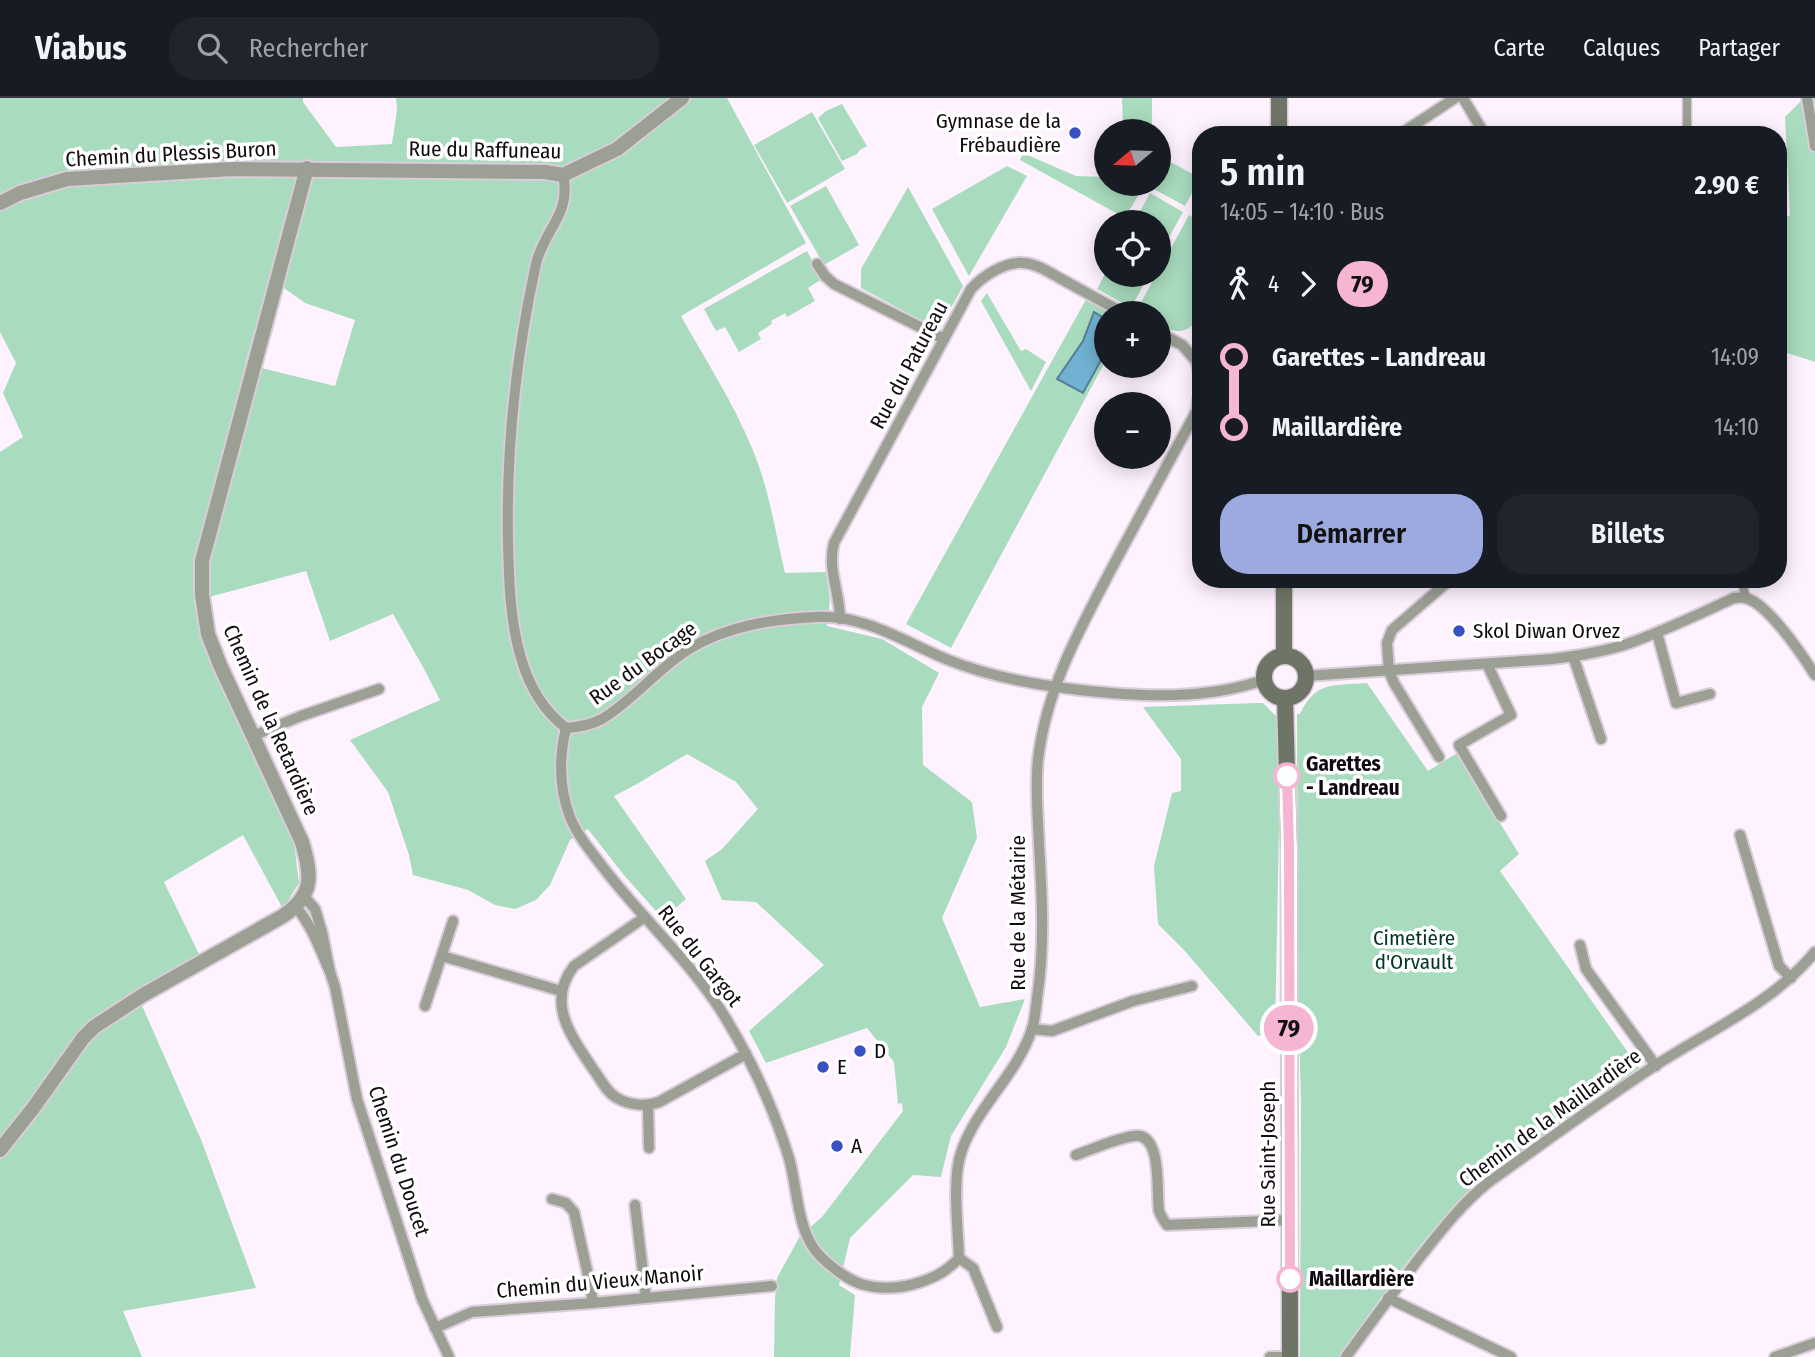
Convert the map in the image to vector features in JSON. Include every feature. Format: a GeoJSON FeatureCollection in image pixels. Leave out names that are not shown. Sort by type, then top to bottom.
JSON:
{"type":"FeatureCollection","features":[{"type":"Feature","properties":{"kind":"main road"},"geometry":{"type":"LineString","coordinates":[[1279,98],[1279,126]]}},
{"type":"Feature","properties":{"kind":"main road"},"geometry":{"type":"LineString","coordinates":[[1284,588],[1284,656]]}},
{"type":"Feature","properties":{"kind":"main road"},"geometry":{"type":"LineString","coordinates":[[1284,656],[1299,661],[1306,676],[1300,692],[1285,698],[1271,693],[1264,680],[1269,663],[1284,656]]}},
{"type":"Feature","properties":{"kind":"main road","name":"Rue Saint-Joseph"},"geometry":{"type":"LineString","coordinates":[[1285,698],[1289,848],[1287,1357]]}},
{"type":"Feature","properties":{"kind":"street","name":"Rue du Raffuneau"},"geometry":{"type":"LineString","coordinates":[[307,168],[545,172],[564,175],[617,149],[682,98]]}},
{"type":"Feature","properties":{"kind":"street"},"geometry":{"type":"LineString","coordinates":[[1413,126],[1455,98]]}},
{"type":"Feature","properties":{"kind":"street"},"geometry":{"type":"LineString","coordinates":[[1463,98],[1480,126]]}},
{"type":"Feature","properties":{"kind":"street"},"geometry":{"type":"LineString","coordinates":[[1687,98],[1687,126]]}},
{"type":"Feature","properties":{"kind":"street"},"geometry":{"type":"LineString","coordinates":[[1807,98],[1815,146]]}},
{"type":"Feature","properties":{"kind":"street","name":"Chemin du Plessis Buron"},"geometry":{"type":"LineString","coordinates":[[0,203],[20,193],[68,178],[232,169],[307,168]]}},
{"type":"Feature","properties":{"kind":"street","name":"Chemin de la Retardière"},"geometry":{"type":"LineString","coordinates":[[300,902],[308,887],[309,872],[302,842],[208,634],[202,595],[202,561],[307,168]]}},
{"type":"Feature","properties":{"kind":"street"},"geometry":{"type":"LineString","coordinates":[[564,175],[567,189],[565,204],[538,255],[526,311],[513,404],[507,494],[509,588],[521,661],[533,690],[543,705],[551,716],[566,728]]}},
{"type":"Feature","properties":{"kind":"street","name":"Rue du Patureau"},"geometry":{"type":"LineString","coordinates":[[840,619],[831,556],[834,543],[971,289],[992,272],[1009,265],[1024,263],[1039,267],[1102,301]]}},
{"type":"Feature","properties":{"kind":"street"},"geometry":{"type":"LineString","coordinates":[[817,264],[834,284],[944,339]]}},
{"type":"Feature","properties":{"kind":"street"},"geometry":{"type":"LineString","coordinates":[[1171,339],[1182,345],[1192,356]]}},
{"type":"Feature","properties":{"kind":"street"},"geometry":{"type":"LineString","coordinates":[[1055,687],[1064,661],[1192,419]]}},
{"type":"Feature","properties":{"kind":"street"},"geometry":{"type":"LineString","coordinates":[[1439,757],[1394,683],[1387,643],[1392,630],[1441,588]]}},
{"type":"Feature","properties":{"kind":"street"},"geometry":{"type":"LineString","coordinates":[[1743,588],[1746,598]]}},
{"type":"Feature","properties":{"kind":"street"},"geometry":{"type":"LineString","coordinates":[[1306,676],[1573,656],[1625,645],[1734,598],[1746,598],[1762,608],[1795,645],[1815,675]]}},
{"type":"Feature","properties":{"kind":"street","name":"Rue du Bocage"},"geometry":{"type":"LineString","coordinates":[[566,728],[580,727],[602,719],[679,656],[713,636],[746,626],[790,618],[840,619],[871,627],[977,670],[1012,680],[1055,687],[1163,696],[1218,692],[1264,680]]}},
{"type":"Feature","properties":{"kind":"street"},"geometry":{"type":"LineString","coordinates":[[1657,633],[1676,703],[1710,694]]}},
{"type":"Feature","properties":{"kind":"street"},"geometry":{"type":"LineString","coordinates":[[1573,656],[1601,739]]}},
{"type":"Feature","properties":{"kind":"street"},"geometry":{"type":"LineString","coordinates":[[1487,664],[1511,715],[1459,745],[1501,816]]}},
{"type":"Feature","properties":{"kind":"street","name":"Rue de la Métairie"},"geometry":{"type":"LineString","coordinates":[[959,1258],[956,1173],[960,1154],[967,1136],[1021,1054],[1032,1028],[1040,979],[1041,944],[1037,762],[1043,725],[1055,687]]}},
{"type":"Feature","properties":{"kind":"street"},"geometry":{"type":"LineString","coordinates":[[253,736],[379,689]]}},
{"type":"Feature","properties":{"kind":"street","name":"Rue du Gargot"},"geometry":{"type":"LineString","coordinates":[[566,728],[560,767],[570,817],[581,839],[611,878],[685,963],[718,1007],[746,1054],[769,1103],[789,1159],[802,1219],[814,1249],[825,1261],[860,1284],[883,1288],[933,1278],[950,1268],[959,1258]]}},
{"type":"Feature","properties":{"kind":"street"},"geometry":{"type":"LineString","coordinates":[[1740,835],[1779,966],[1791,978]]}},
{"type":"Feature","properties":{"kind":"street"},"geometry":{"type":"LineString","coordinates":[[0,1150],[94,1027],[300,902]]}},
{"type":"Feature","properties":{"kind":"street","name":"Chemin du Doucet"},"geometry":{"type":"LineString","coordinates":[[300,902],[303,915],[314,933],[335,987],[357,1099],[422,1298],[447,1356]]}},
{"type":"Feature","properties":{"kind":"street"},"geometry":{"type":"LineString","coordinates":[[645,917],[573,966],[565,977],[561,991],[568,1030],[607,1090],[617,1098],[649,1106],[746,1054]]}},
{"type":"Feature","properties":{"kind":"street"},"geometry":{"type":"LineString","coordinates":[[425,1006],[453,921]]}},
{"type":"Feature","properties":{"kind":"street"},"geometry":{"type":"LineString","coordinates":[[1580,945],[1586,969],[1656,1066]]}},
{"type":"Feature","properties":{"kind":"street","name":"Chemin de la Maillardière"},"geometry":{"type":"LineString","coordinates":[[1346,1357],[1388,1298],[1469,1198],[1656,1066],[1759,1003],[1791,978],[1815,952]]}},
{"type":"Feature","properties":{"kind":"street"},"geometry":{"type":"LineString","coordinates":[[442,956],[561,991]]}},
{"type":"Feature","properties":{"kind":"street"},"geometry":{"type":"LineString","coordinates":[[1032,1028],[1052,1031],[1133,1001],[1192,986]]}},
{"type":"Feature","properties":{"kind":"street"},"geometry":{"type":"LineString","coordinates":[[649,1106],[649,1148]]}},
{"type":"Feature","properties":{"kind":"street"},"geometry":{"type":"LineString","coordinates":[[1076,1155],[1136,1135],[1147,1138],[1152,1144],[1156,1162],[1160,1212],[1167,1225],[1289,1220]]}},
{"type":"Feature","properties":{"kind":"street"},"geometry":{"type":"LineString","coordinates":[[552,1199],[566,1203],[573,1212],[593,1303]]}},
{"type":"Feature","properties":{"kind":"street"},"geometry":{"type":"LineString","coordinates":[[635,1205],[646,1298]]}},
{"type":"Feature","properties":{"kind":"street"},"geometry":{"type":"LineString","coordinates":[[959,1258],[972,1268],[997,1327]]}},
{"type":"Feature","properties":{"kind":"street","name":"Chemin du Vieux Manoir"},"geometry":{"type":"LineString","coordinates":[[435,1328],[471,1312],[772,1286]]}},
{"type":"Feature","properties":{"kind":"street"},"geometry":{"type":"LineString","coordinates":[[1388,1298],[1511,1357]]}},
{"type":"Feature","properties":{"kind":"street"},"geometry":{"type":"LineString","coordinates":[[1775,1357],[1815,1343]]}},
{"type":"Feature","properties":{"kind":"street"},"geometry":{"type":"LineString","coordinates":[[1270,1357],[1287,1357]]}},
{"type":"Feature","properties":{"kind":"green space"},"geometry":{"type":"Polygon","coordinates":[[[0,98],[303,98],[303,102],[336,147],[392,144],[396,98],[727,98],[806,243],[681,316],[728,397],[752,448],[767,494],[785,573],[826,572],[830,600],[827,626],[882,639],[939,673],[922,707],[923,765],[972,802],[977,838],[942,918],[980,1007],[1025,999],[1006,1047],[951,1136],[941,1177],[913,1175],[850,1238],[839,1285],[855,1295],[850,1357],[774,1357],[777,1278],[800,1236],[822,1217],[903,1111],[902,1103],[898,1104],[894,1062],[867,1028],[766,1063],[749,1031],[824,965],[756,902],[722,900],[705,861],[722,849],[758,809],[736,782],[687,754],[614,796],[686,899],[663,919],[588,829],[570,840],[550,885],[536,900],[515,909],[495,905],[468,890],[413,875],[388,792],[350,740],[440,700],[393,614],[330,641],[306,571],[194,601],[201,633],[294,843],[299,883],[283,909],[243,835],[164,882],[200,956],[137,994],[202,1142],[256,1288],[123,1311],[142,1357],[0,1357],[0,452],[23,437],[3,393],[16,363],[0,332],[0,98]],[[268,284],[245,364],[335,386],[355,320],[305,303],[284,288],[268,284]]]}},
{"type":"Feature","properties":{"kind":"green space"},"geometry":{"type":"Polygon","coordinates":[[[1122,98],[1152,98],[1152,119],[1123,119],[1122,98]]]}},
{"type":"Feature","properties":{"kind":"green space"},"geometry":{"type":"Polygon","coordinates":[[[1804,98],[1815,98],[1815,362],[1787,353],[1787,216],[1790,216],[1785,117],[1804,98]]]}},
{"type":"Feature","properties":{"kind":"green space"},"geometry":{"type":"Polygon","coordinates":[[[842,104],[867,146],[842,161],[818,118],[842,104]]]}},
{"type":"Feature","properties":{"kind":"green space"},"geometry":{"type":"Polygon","coordinates":[[[812,112],[845,169],[787,203],[754,145],[812,112]]]}},
{"type":"Feature","properties":{"kind":"green space"},"geometry":{"type":"Polygon","coordinates":[[[1023,153],[1076,176],[1094,177],[1094,196],[1138,196],[1130,210],[1111,210],[1020,160],[1023,153]]]}},
{"type":"Feature","properties":{"kind":"green space"},"geometry":{"type":"Polygon","coordinates":[[[1171,162],[1192,174],[1192,193],[1185,206],[1167,196],[1171,196],[1171,162]]]}},
{"type":"Feature","properties":{"kind":"green space"},"geometry":{"type":"Polygon","coordinates":[[[1007,166],[1027,176],[969,276],[932,209],[1007,166]]]}},
{"type":"Feature","properties":{"kind":"green space"},"geometry":{"type":"Polygon","coordinates":[[[826,186],[859,245],[824,265],[790,206],[826,186]]]}},
{"type":"Feature","properties":{"kind":"green space"},"geometry":{"type":"Polygon","coordinates":[[[908,187],[963,286],[939,330],[861,288],[861,269],[908,187]]]}},
{"type":"Feature","properties":{"kind":"green space"},"geometry":{"type":"Polygon","coordinates":[[[1148,196],[1155,196],[1183,212],[1171,234],[1171,210],[1141,210],[1148,196]]]}},
{"type":"Feature","properties":{"kind":"green space"},"geometry":{"type":"Polygon","coordinates":[[[1189,215],[1192,217],[1192,325],[1182,331],[1171,330],[1171,301],[1142,301],[1149,287],[1171,287],[1171,248],[1189,215]]]}},
{"type":"Feature","properties":{"kind":"green space"},"geometry":{"type":"Polygon","coordinates":[[[807,251],[822,279],[808,288],[815,301],[787,317],[785,313],[771,321],[772,324],[758,333],[761,339],[739,352],[725,327],[716,331],[704,309],[807,251]]]}},
{"type":"Feature","properties":{"kind":"green space"},"geometry":{"type":"Polygon","coordinates":[[[1142,287],[1135,301],[1118,301],[1097,289],[1142,287]]]}},
{"type":"Feature","properties":{"kind":"green space"},"geometry":{"type":"Polygon","coordinates":[[[987,293],[1021,351],[1026,349],[1046,362],[1031,391],[981,301],[987,293]]]}},
{"type":"Feature","properties":{"kind":"green space"},"geometry":{"type":"Polygon","coordinates":[[[1089,294],[1102,301],[1094,301],[1094,378],[1096,378],[951,648],[906,624],[1089,294]]]}},
{"type":"Feature","properties":{"kind":"green space","name":"Cimetière d'Orvault"},"geometry":{"type":"Polygon","coordinates":[[[1367,683],[1428,771],[1457,753],[1519,854],[1500,871],[1639,1068],[1482,1178],[1424,1241],[1339,1357],[1300,1357],[1301,1104],[1297,714],[1300,714],[1306,703],[1320,690],[1336,685],[1367,683]]]}},
{"type":"Feature","properties":{"kind":"green space"},"geometry":{"type":"Polygon","coordinates":[[[1263,703],[1278,718],[1279,827],[1275,1032],[1258,1036],[1158,924],[1154,866],[1172,793],[1181,791],[1181,759],[1143,707],[1263,703]]]}},
{"type":"Feature","properties":{"kind":"water"},"geometry":{"type":"Polygon","coordinates":[[[1094,312],[1094,373],[1083,393],[1057,379],[1083,341],[1094,312]]]}},
{"type":"Feature","properties":{"kind":"bus line","name":"79"},"geometry":{"type":"LineString","coordinates":[[1287,776],[1290,1279]]}},
{"type":"Feature","properties":{"kind":"place","name":"Gymnase de la Frébaudière"},"geometry":{"type":"Point","coordinates":[1075,133]}},
{"type":"Feature","properties":{"kind":"place","name":"Skol Diwan Orvez"},"geometry":{"type":"Point","coordinates":[1459,631]}},
{"type":"Feature","properties":{"kind":"place","name":"Garettes - Landreau"},"geometry":{"type":"Point","coordinates":[1287,776]}},
{"type":"Feature","properties":{"kind":"place","name":"D"},"geometry":{"type":"Point","coordinates":[860,1051]}},
{"type":"Feature","properties":{"kind":"place","name":"E"},"geometry":{"type":"Point","coordinates":[823,1067]}},
{"type":"Feature","properties":{"kind":"place","name":"A"},"geometry":{"type":"Point","coordinates":[837,1146]}},
{"type":"Feature","properties":{"kind":"place","name":"Maillardière"},"geometry":{"type":"Point","coordinates":[1290,1279]}}]}
